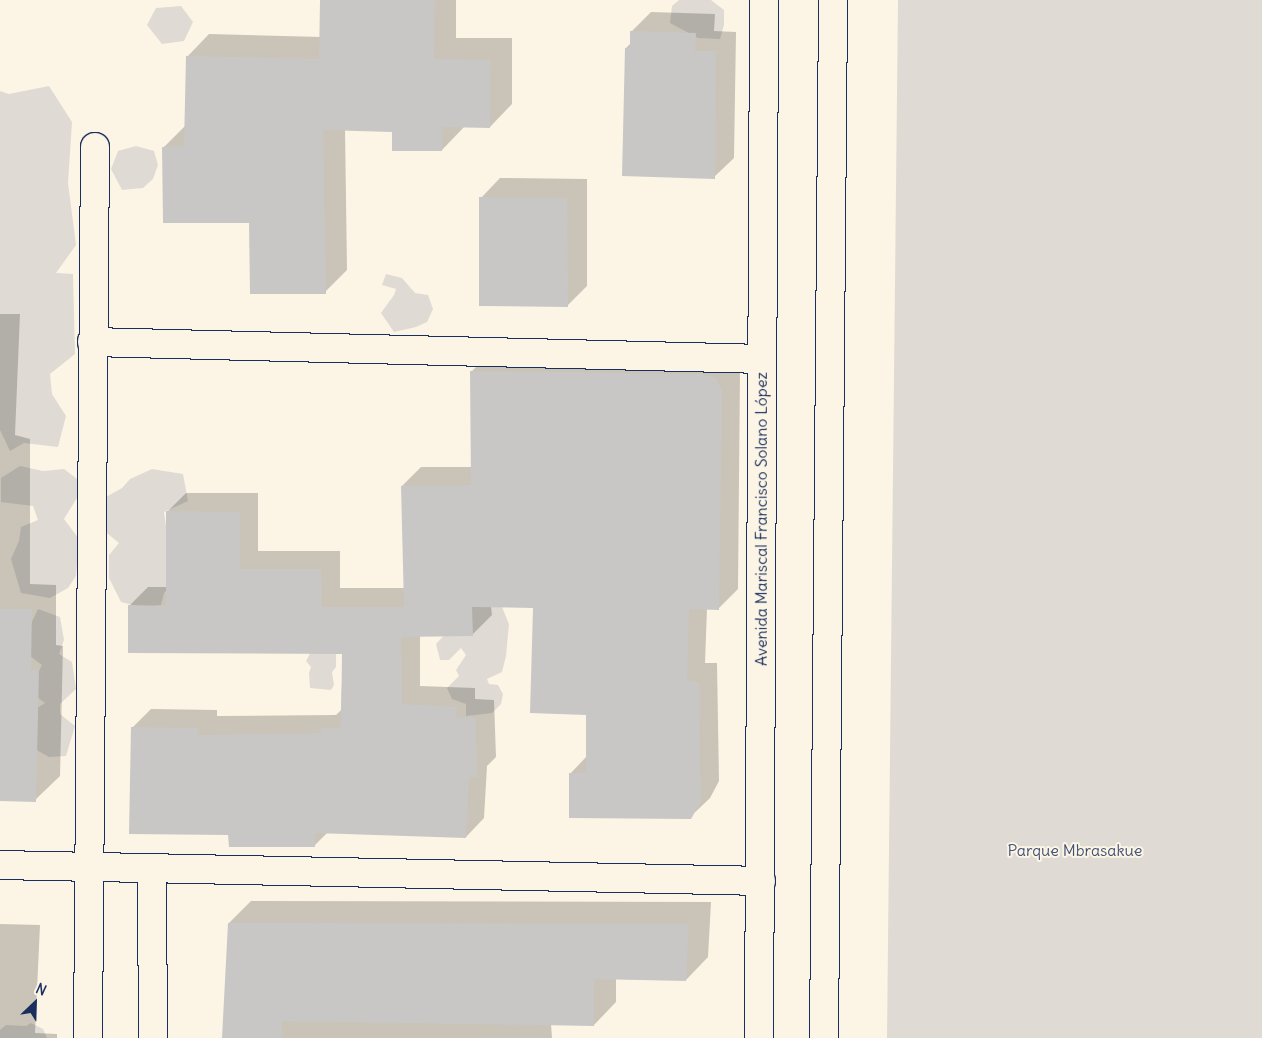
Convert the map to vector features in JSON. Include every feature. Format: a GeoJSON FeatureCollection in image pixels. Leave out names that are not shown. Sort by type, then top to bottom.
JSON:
{"type":"FeatureCollection","features":[{"type":"Feature","properties":{"kind":"street","name":"Avenida Mariscal Francisco Solano López"},"geometry":{"type":"LineString","coordinates":[[759,1038],[764,0]]}},
{"type":"Feature","properties":{"kind":"street"},"geometry":{"type":"LineString","coordinates":[[824,1038],[833,0]]}},
{"type":"Feature","properties":{"kind":"street"},"geometry":{"type":"LineString","coordinates":[[88,1038],[95,147]]}},
{"type":"Feature","properties":{"kind":"street"},"geometry":{"type":"LineString","coordinates":[[92,342],[762,359]]}},
{"type":"Feature","properties":{"kind":"street"},"geometry":{"type":"LineString","coordinates":[[0,865],[761,881]]}},
{"type":"Feature","properties":{"kind":"street"},"geometry":{"type":"LineString","coordinates":[[152,868],[152,1038]]}},
{"type":"Feature","properties":{"kind":"green space"},"geometry":{"type":"Polygon","coordinates":[[[679,0],[711,0],[724,10],[724,25],[720,39],[698,38],[670,23],[672,6],[679,0]]]}},
{"type":"Feature","properties":{"kind":"green space","name":"Parque Mbrasakue"},"geometry":{"type":"Polygon","coordinates":[[[898,0],[1262,0],[1262,1038],[887,1038],[898,0]]]}},
{"type":"Feature","properties":{"kind":"green space"},"geometry":{"type":"Polygon","coordinates":[[[181,6],[193,22],[184,41],[162,44],[147,25],[156,8],[181,6]]]}},
{"type":"Feature","properties":{"kind":"green space"},"geometry":{"type":"Polygon","coordinates":[[[49,86],[72,122],[68,183],[76,245],[56,273],[73,274],[75,354],[50,374],[52,394],[66,416],[58,447],[24,443],[10,451],[0,430],[0,91],[9,94],[49,86]]]}},
{"type":"Feature","properties":{"kind":"green space"},"geometry":{"type":"Polygon","coordinates":[[[136,146],[154,151],[158,165],[153,179],[143,188],[122,190],[111,169],[118,151],[136,146]]]}},
{"type":"Feature","properties":{"kind":"green space"},"geometry":{"type":"Polygon","coordinates":[[[386,274],[402,278],[415,293],[428,295],[433,309],[427,322],[416,327],[394,332],[381,313],[396,289],[382,285],[386,274]]]}},
{"type":"Feature","properties":{"kind":"green space"},"geometry":{"type":"Polygon","coordinates":[[[20,466],[43,471],[64,469],[85,485],[64,519],[79,539],[76,576],[68,588],[50,598],[21,593],[11,559],[19,541],[21,527],[38,520],[33,506],[1,502],[1,478],[20,466]]]}},
{"type":"Feature","properties":{"kind":"green space"},"geometry":{"type":"Polygon","coordinates":[[[152,469],[183,474],[188,501],[164,512],[166,526],[183,544],[180,574],[164,593],[161,605],[140,607],[121,602],[109,578],[109,555],[119,543],[103,530],[99,501],[122,488],[130,479],[152,469]]]}},
{"type":"Feature","properties":{"kind":"green space"},"geometry":{"type":"Polygon","coordinates":[[[478,599],[500,602],[509,624],[506,656],[502,672],[487,679],[489,684],[498,685],[503,694],[501,704],[492,713],[466,716],[466,704],[452,699],[447,688],[459,676],[456,670],[466,655],[461,648],[449,660],[440,660],[436,644],[478,599]]]}},
{"type":"Feature","properties":{"kind":"green space"},"geometry":{"type":"Polygon","coordinates":[[[38,609],[60,617],[64,640],[59,654],[72,662],[76,689],[60,704],[60,714],[75,726],[66,756],[49,757],[24,743],[28,714],[45,703],[29,691],[42,665],[22,650],[24,639],[38,609]]]}},
{"type":"Feature","properties":{"kind":"green space"},"geometry":{"type":"Polygon","coordinates":[[[313,648],[336,654],[336,667],[332,672],[334,685],[331,690],[310,688],[309,673],[311,667],[306,661],[313,648]]]}},
{"type":"Feature","properties":{"kind":"green space"},"geometry":{"type":"Polygon","coordinates":[[[31,1023],[43,1029],[47,1038],[0,1038],[0,1030],[6,1025],[26,1026],[31,1023]]]}},
{"type":"Feature","properties":{"kind":"building"},"geometry":{"type":"Polygon","coordinates":[[[320,0],[435,0],[434,59],[491,60],[490,128],[443,127],[442,151],[392,151],[392,132],[323,130],[326,294],[250,294],[249,223],[163,223],[162,147],[184,146],[186,56],[319,59],[320,0]]]}},
{"type":"Feature","properties":{"kind":"building"},"geometry":{"type":"Polygon","coordinates":[[[630,31],[696,33],[695,51],[716,51],[715,179],[622,176],[625,48],[630,48],[630,31]]]}},
{"type":"Feature","properties":{"kind":"building"},"geometry":{"type":"Polygon","coordinates":[[[479,197],[567,198],[568,307],[479,306],[479,197]]]}},
{"type":"Feature","properties":{"kind":"building"},"geometry":{"type":"Polygon","coordinates":[[[470,371],[702,374],[716,378],[722,391],[719,610],[689,609],[687,681],[699,682],[701,801],[691,819],[569,818],[569,773],[586,773],[586,715],[530,713],[533,608],[472,607],[473,636],[401,637],[402,704],[457,707],[456,717],[476,718],[477,777],[469,777],[466,838],[315,833],[315,847],[229,847],[228,835],[129,834],[131,727],[198,728],[198,735],[321,733],[321,728],[341,728],[342,654],[128,653],[128,605],[166,606],[166,511],[240,512],[240,569],[321,569],[322,607],[404,607],[401,486],[471,485],[470,371]]]}},
{"type":"Feature","properties":{"kind":"building"},"geometry":{"type":"Polygon","coordinates":[[[0,609],[32,609],[31,670],[39,670],[36,802],[0,801],[0,609]]]}},
{"type":"Feature","properties":{"kind":"building"},"geometry":{"type":"Polygon","coordinates":[[[228,923],[689,924],[686,981],[594,979],[594,1026],[282,1021],[282,1038],[222,1038],[228,923]]]}}]}
